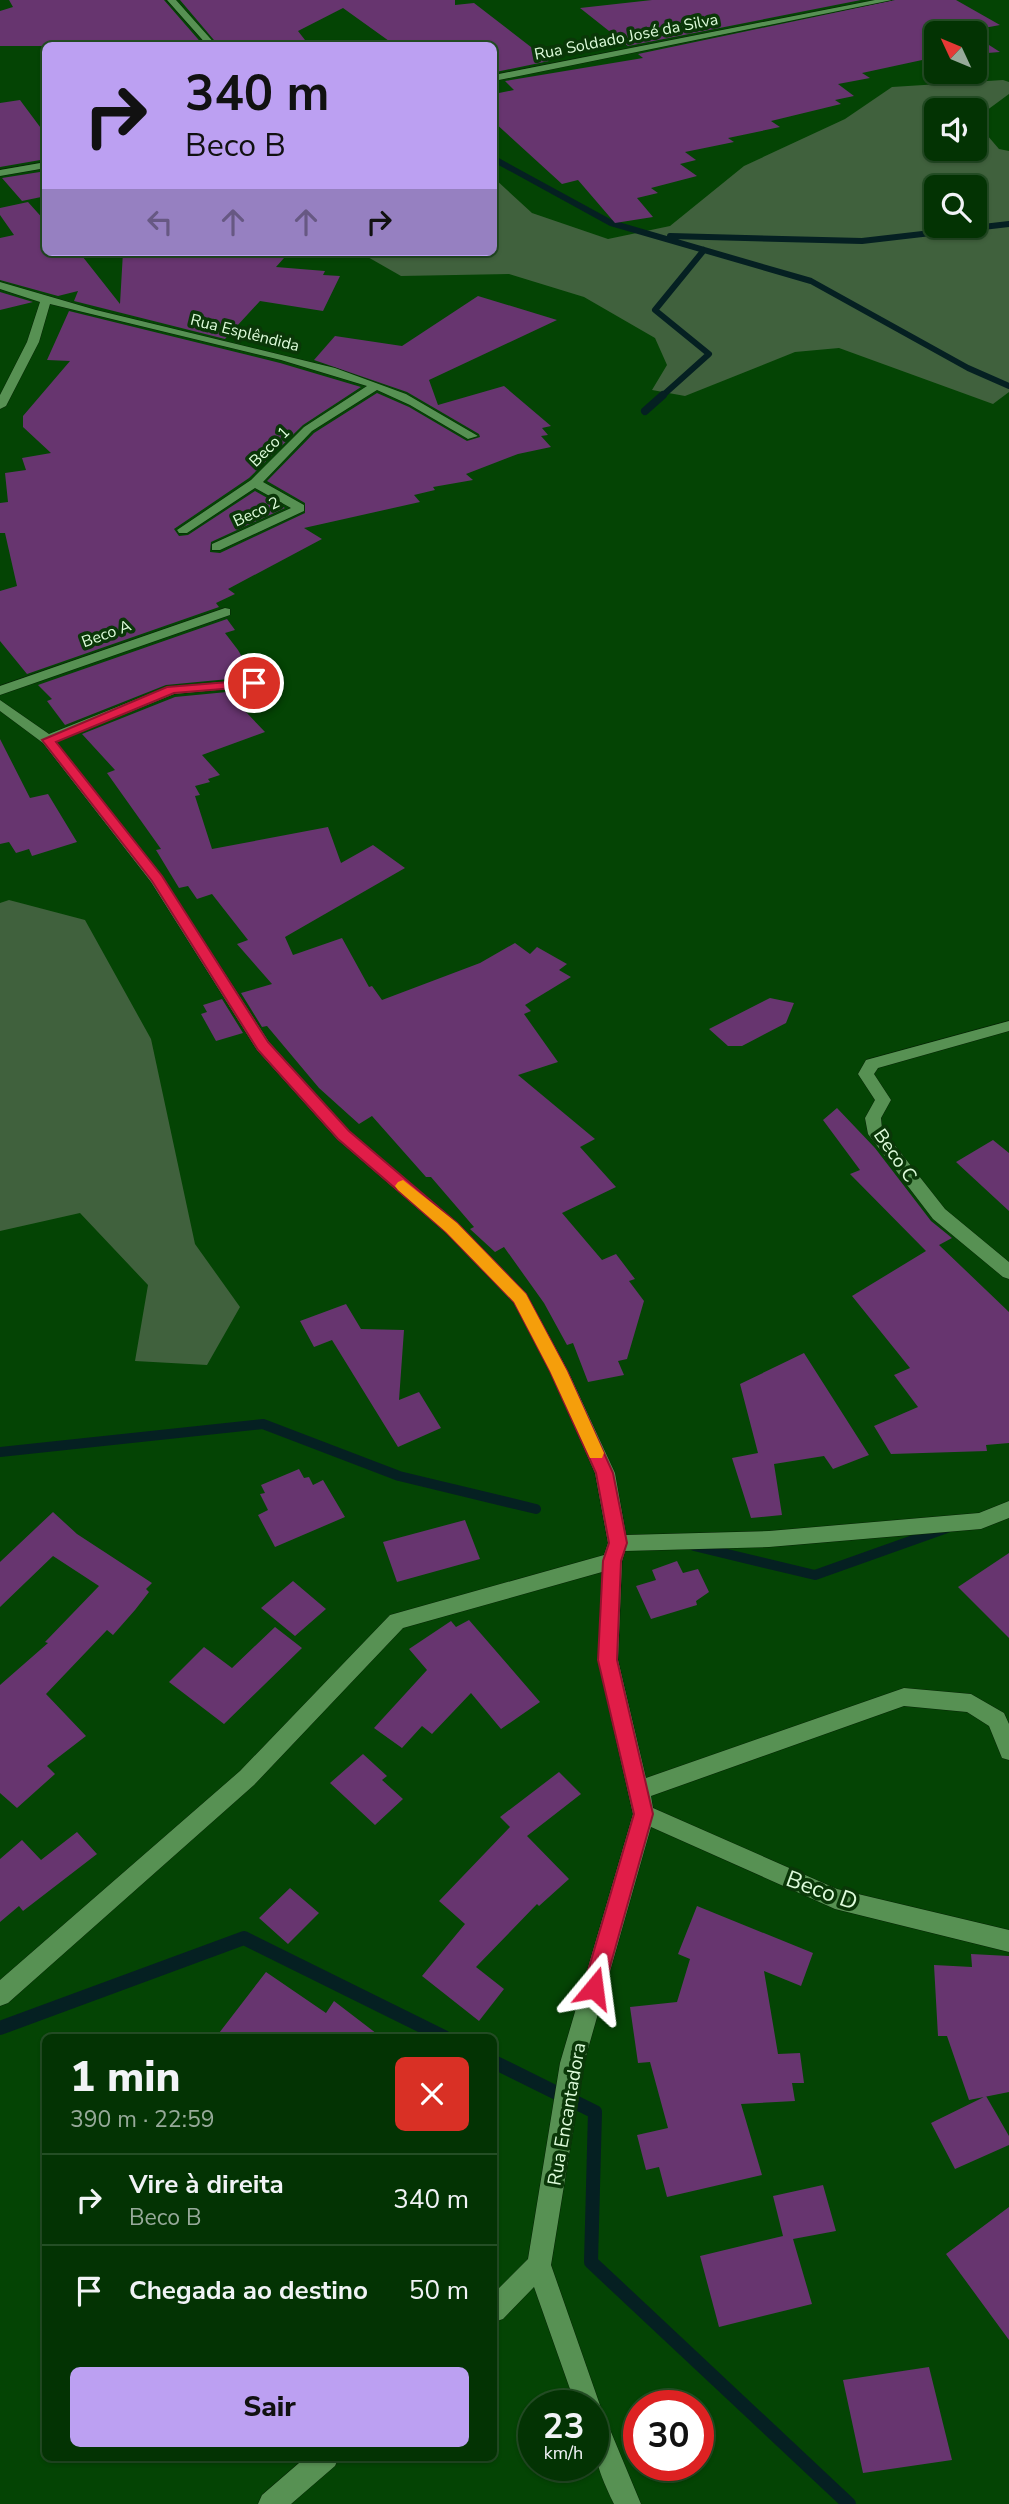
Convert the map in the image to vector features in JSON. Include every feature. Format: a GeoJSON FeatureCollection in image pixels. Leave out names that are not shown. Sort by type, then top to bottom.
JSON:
{"type":"FeatureCollection","features":[{"type":"Feature","properties":{"kind":"street"},"geometry":{"type":"LineString","coordinates":[[172,0],[210,42]]}},
{"type":"Feature","properties":{"kind":"street","name":"Rua Soldado José da Silva"},"geometry":{"type":"LineString","coordinates":[[497,77],[888,0]]}},
{"type":"Feature","properties":{"kind":"street"},"geometry":{"type":"LineString","coordinates":[[0,173],[42,166]]}},
{"type":"Feature","properties":{"kind":"street","name":"Rua Esplêndida"},"geometry":{"type":"LineString","coordinates":[[0,285],[46,301],[261,350],[377,385],[472,436]]}},
{"type":"Feature","properties":{"kind":"street"},"geometry":{"type":"LineString","coordinates":[[0,406],[33,342],[46,301]]}},
{"type":"Feature","properties":{"kind":"street","name":"Beco 1"},"geometry":{"type":"LineString","coordinates":[[183,530],[255,482],[308,429],[377,385]]}},
{"type":"Feature","properties":{"kind":"street","name":"Beco 2"},"geometry":{"type":"LineString","coordinates":[[216,547],[300,508],[255,482]]}},
{"type":"Feature","properties":{"kind":"street","name":"Beco A"},"geometry":{"type":"LineString","coordinates":[[0,691],[225,612]]}},
{"type":"Feature","properties":{"kind":"street"},"geometry":{"type":"LineString","coordinates":[[48,740],[172,690],[254,683]]}},
{"type":"Feature","properties":{"kind":"street"},"geometry":{"type":"LineString","coordinates":[[0,704],[48,740],[157,879],[263,1046],[344,1135],[452,1228],[520,1298],[559,1371],[605,1473],[615,1552],[608,1660],[644,1814]]}},
{"type":"Feature","properties":{"kind":"street","name":"Beco C"},"geometry":{"type":"LineString","coordinates":[[1009,1026],[872,1063],[866,1074],[883,1100],[873,1118],[874,1130],[939,1214],[1009,1272]]}},
{"type":"Feature","properties":{"kind":"street"},"geometry":{"type":"LineString","coordinates":[[0,1995],[247,1778],[397,1621],[615,1552],[981,1521],[1009,1509]]}},
{"type":"Feature","properties":{"kind":"street"},"geometry":{"type":"LineString","coordinates":[[638,1791],[904,1696],[971,1703],[997,1720],[1009,1751]]}},
{"type":"Feature","properties":{"kind":"street","name":"Beco D"},"geometry":{"type":"LineString","coordinates":[[644,1814],[835,1899],[1009,1941]]}},
{"type":"Feature","properties":{"kind":"street","name":"Rua Encantadora"},"geometry":{"type":"LineString","coordinates":[[583,2390],[539,2265],[572,2063],[644,1814]]}},
{"type":"Feature","properties":{"kind":"street"},"geometry":{"type":"LineString","coordinates":[[497,2307],[539,2265]]}},
{"type":"Feature","properties":{"kind":"street"},"geometry":{"type":"LineString","coordinates":[[271,2504],[321,2461]]}},
{"type":"Feature","properties":{"kind":"street"},"geometry":{"type":"LineString","coordinates":[[609,2463],[628,2504]]}},
{"type":"Feature","properties":{"kind":"green space"},"geometry":{"type":"Polygon","coordinates":[[[1003,80],[1009,82],[1009,94],[987,110],[987,98],[924,98],[924,161],[987,161],[987,135],[999,149],[1009,151],[1009,392],[993,404],[839,348],[795,352],[685,396],[652,390],[667,365],[655,338],[584,297],[509,274],[401,276],[366,256],[497,256],[497,181],[532,213],[608,239],[670,226],[744,166],[845,119],[892,87],[987,84],[987,81],[1003,80]]]}},
{"type":"Feature","properties":{"kind":"green space"},"geometry":{"type":"Polygon","coordinates":[[[9,900],[85,920],[151,1039],[195,1244],[240,1307],[207,1365],[135,1361],[148,1285],[80,1213],[0,1231],[0,903],[9,900]]]}},
{"type":"Feature","properties":{"kind":"building"},"geometry":{"type":"Polygon","coordinates":[[[9,0],[164,0],[201,42],[42,42],[42,46],[0,46],[0,11],[13,7],[9,0]]]}},
{"type":"Feature","properties":{"kind":"building"},"geometry":{"type":"Polygon","coordinates":[[[180,0],[455,0],[455,5],[474,3],[549,61],[497,72],[497,42],[390,42],[343,8],[298,31],[305,40],[216,42],[180,0]]]}},
{"type":"Feature","properties":{"kind":"building"},"geometry":{"type":"Polygon","coordinates":[[[652,0],[861,0],[628,46],[580,8],[652,0]]]}},
{"type":"Feature","properties":{"kind":"building"},"geometry":{"type":"Polygon","coordinates":[[[895,0],[956,0],[1000,25],[987,27],[987,21],[924,21],[924,60],[862,73],[870,78],[838,84],[854,96],[835,100],[841,104],[771,121],[780,127],[728,138],[734,142],[685,152],[696,160],[680,164],[697,176],[651,188],[658,193],[637,198],[653,217],[615,223],[578,180],[562,184],[497,125],[497,93],[514,90],[505,81],[643,58],[638,54],[895,0]]]}},
{"type":"Feature","properties":{"kind":"building"},"geometry":{"type":"Polygon","coordinates":[[[987,44],[1000,52],[987,53],[987,44]]]}},
{"type":"Feature","properties":{"kind":"building"},"geometry":{"type":"Polygon","coordinates":[[[20,100],[42,130],[42,160],[0,167],[0,103],[20,100]]]}},
{"type":"Feature","properties":{"kind":"building"},"geometry":{"type":"Polygon","coordinates":[[[42,172],[42,197],[22,201],[2,178],[42,172]]]}},
{"type":"Feature","properties":{"kind":"building"},"geometry":{"type":"Polygon","coordinates":[[[28,202],[42,218],[42,256],[82,256],[120,304],[123,256],[273,256],[284,258],[276,267],[325,271],[323,275],[340,276],[323,311],[260,301],[225,339],[74,301],[78,291],[58,296],[0,280],[0,238],[14,235],[0,215],[0,208],[28,202]]]}},
{"type":"Feature","properties":{"kind":"building"},"geometry":{"type":"Polygon","coordinates":[[[0,292],[33,302],[0,310],[0,292]]]}},
{"type":"Feature","properties":{"kind":"building"},"geometry":{"type":"Polygon","coordinates":[[[478,296],[557,320],[429,380],[438,405],[504,386],[551,426],[542,428],[548,435],[541,436],[551,447],[518,454],[466,474],[473,480],[433,487],[435,490],[414,495],[420,502],[304,528],[322,539],[228,589],[235,594],[216,603],[219,607],[27,674],[0,641],[0,591],[17,586],[5,533],[0,533],[0,503],[8,502],[5,473],[26,470],[22,458],[51,453],[23,427],[23,416],[70,361],[47,360],[69,311],[280,363],[361,387],[303,425],[249,478],[174,529],[179,536],[188,535],[255,491],[285,508],[211,542],[210,552],[220,553],[305,513],[305,503],[267,481],[314,433],[377,393],[409,407],[467,441],[480,437],[407,392],[314,360],[335,336],[402,346],[478,296]]]}},
{"type":"Feature","properties":{"kind":"building"},"geometry":{"type":"Polygon","coordinates":[[[227,619],[235,630],[225,633],[252,674],[250,677],[166,685],[65,725],[47,701],[52,699],[38,685],[227,619]]]}},
{"type":"Feature","properties":{"kind":"building"},"geometry":{"type":"Polygon","coordinates":[[[227,692],[265,732],[202,755],[220,775],[208,779],[210,782],[195,786],[200,795],[195,796],[212,849],[328,827],[341,863],[373,845],[405,868],[285,937],[293,955],[342,938],[369,987],[372,986],[382,1000],[480,963],[515,943],[530,954],[537,947],[567,964],[559,970],[571,977],[525,1005],[531,1011],[524,1014],[558,1062],[518,1075],[595,1139],[580,1147],[616,1187],[562,1213],[602,1260],[616,1254],[635,1279],[629,1281],[644,1301],[627,1359],[618,1361],[624,1375],[588,1382],[573,1343],[567,1345],[544,1303],[504,1247],[495,1252],[470,1229],[474,1227],[431,1177],[426,1177],[372,1116],[359,1124],[319,1088],[267,1026],[262,1027],[241,993],[272,984],[237,944],[248,940],[212,894],[197,899],[188,886],[179,888],[156,850],[161,849],[107,773],[115,770],[82,734],[175,697],[227,692]]]}},
{"type":"Feature","properties":{"kind":"building"},"geometry":{"type":"Polygon","coordinates":[[[0,739],[30,798],[48,794],[77,842],[32,856],[29,849],[16,853],[9,842],[0,844],[0,739]]]}},
{"type":"Feature","properties":{"kind":"building"},"geometry":{"type":"Polygon","coordinates":[[[770,998],[794,1003],[786,1023],[742,1046],[728,1046],[709,1029],[770,998]]]}},
{"type":"Feature","properties":{"kind":"building"},"geometry":{"type":"Polygon","coordinates":[[[222,999],[243,1033],[216,1041],[201,1014],[207,1012],[203,1005],[222,999]]]}},
{"type":"Feature","properties":{"kind":"building"},"geometry":{"type":"Polygon","coordinates":[[[837,1108],[875,1148],[931,1221],[952,1238],[939,1245],[1009,1312],[1009,1443],[986,1445],[987,1451],[891,1454],[874,1426],[918,1407],[894,1375],[910,1368],[852,1296],[926,1251],[850,1174],[860,1170],[823,1120],[837,1108]]]}},
{"type":"Feature","properties":{"kind":"building"},"geometry":{"type":"Polygon","coordinates":[[[993,1140],[1009,1153],[1009,1211],[956,1162],[993,1140]]]}},
{"type":"Feature","properties":{"kind":"building"},"geometry":{"type":"Polygon","coordinates":[[[346,1304],[361,1329],[404,1330],[399,1400],[419,1392],[441,1428],[398,1447],[332,1340],[314,1347],[300,1321],[346,1304]]]}},
{"type":"Feature","properties":{"kind":"building"},"geometry":{"type":"Polygon","coordinates":[[[804,1353],[869,1455],[833,1469],[824,1456],[774,1464],[782,1515],[751,1518],[732,1458],[758,1453],[740,1384],[804,1353]]]}},
{"type":"Feature","properties":{"kind":"building"},"geometry":{"type":"Polygon","coordinates":[[[299,1469],[304,1478],[309,1477],[313,1485],[323,1480],[345,1517],[275,1547],[258,1515],[268,1510],[260,1494],[265,1493],[261,1485],[299,1469]]]}},
{"type":"Feature","properties":{"kind":"building"},"geometry":{"type":"Polygon","coordinates":[[[53,1512],[77,1534],[152,1583],[146,1589],[149,1592],[113,1635],[107,1630],[46,1694],[86,1736],[47,1766],[55,1774],[17,1808],[0,1793],[0,1685],[48,1643],[45,1642],[99,1586],[53,1556],[0,1607],[0,1562],[53,1512]]]}},
{"type":"Feature","properties":{"kind":"building"},"geometry":{"type":"Polygon","coordinates":[[[465,1520],[480,1559],[397,1582],[383,1542],[465,1520]]]}},
{"type":"Feature","properties":{"kind":"building"},"geometry":{"type":"Polygon","coordinates":[[[1009,1553],[1009,1638],[958,1587],[1009,1553]]]}},
{"type":"Feature","properties":{"kind":"building"},"geometry":{"type":"Polygon","coordinates":[[[677,1561],[683,1573],[698,1569],[709,1592],[696,1601],[697,1605],[651,1619],[636,1586],[656,1580],[652,1570],[677,1561]]]}},
{"type":"Feature","properties":{"kind":"building"},"geometry":{"type":"Polygon","coordinates":[[[293,1581],[326,1609],[295,1636],[261,1608],[293,1581]]]}},
{"type":"Feature","properties":{"kind":"building"},"geometry":{"type":"Polygon","coordinates":[[[469,1620],[540,1702],[501,1729],[471,1693],[432,1734],[422,1726],[402,1748],[374,1728],[427,1670],[409,1649],[451,1621],[456,1627],[469,1620]]]}},
{"type":"Feature","properties":{"kind":"building"},"geometry":{"type":"Polygon","coordinates":[[[275,1627],[302,1648],[224,1724],[169,1682],[204,1647],[232,1668],[275,1627]]]}},
{"type":"Feature","properties":{"kind":"building"},"geometry":{"type":"Polygon","coordinates":[[[363,1754],[387,1776],[382,1780],[403,1799],[375,1825],[330,1783],[363,1754]]]}},
{"type":"Feature","properties":{"kind":"building"},"geometry":{"type":"Polygon","coordinates":[[[559,1772],[581,1794],[527,1836],[569,1879],[539,1906],[537,1904],[476,1967],[504,1989],[479,2021],[422,1976],[465,1924],[439,1901],[510,1827],[500,1817],[559,1772]]]}},
{"type":"Feature","properties":{"kind":"building"},"geometry":{"type":"Polygon","coordinates":[[[77,1832],[97,1854],[23,1911],[19,1906],[0,1922],[0,1859],[22,1840],[41,1860],[77,1832]]]}},
{"type":"Feature","properties":{"kind":"building"},"geometry":{"type":"Polygon","coordinates":[[[290,1888],[319,1913],[288,1944],[259,1918],[290,1888]]]}},
{"type":"Feature","properties":{"kind":"building"},"geometry":{"type":"Polygon","coordinates":[[[697,1906],[813,1953],[801,1986],[764,1971],[778,2054],[800,2053],[804,2083],[792,2083],[795,2101],[741,2104],[762,2175],[667,2197],[659,2167],[646,2170],[637,2135],[668,2128],[650,2062],[638,2063],[630,2007],[677,2002],[690,1959],[678,1954],[697,1906]]]}},
{"type":"Feature","properties":{"kind":"building"},"geometry":{"type":"Polygon","coordinates":[[[971,1954],[1009,1956],[1009,2092],[969,2100],[947,2036],[938,2036],[934,1965],[972,1967],[971,1954]]]}},
{"type":"Feature","properties":{"kind":"building"},"geometry":{"type":"Polygon","coordinates":[[[266,1972],[326,2013],[334,2001],[377,2034],[218,2034],[266,1972]]]}},
{"type":"Feature","properties":{"kind":"building"},"geometry":{"type":"Polygon","coordinates":[[[986,2096],[1009,2136],[1009,2145],[955,2169],[931,2123],[986,2096]]]}},
{"type":"Feature","properties":{"kind":"building"},"geometry":{"type":"Polygon","coordinates":[[[823,2185],[836,2231],[793,2239],[812,2304],[719,2327],[700,2256],[783,2236],[773,2196],[823,2185]]]}},
{"type":"Feature","properties":{"kind":"building"},"geometry":{"type":"Polygon","coordinates":[[[1009,2207],[1009,2340],[946,2254],[1009,2207]]]}},
{"type":"Feature","properties":{"kind":"building"},"geometry":{"type":"Polygon","coordinates":[[[929,2367],[952,2460],[863,2473],[843,2380],[929,2367]]]}},
{"type":"Feature","properties":{"kind":"waterway"},"geometry":{"type":"LineString","coordinates":[[497,161],[611,223],[811,281],[968,368],[1009,386]]}},
{"type":"Feature","properties":{"kind":"waterway"},"geometry":{"type":"LineString","coordinates":[[670,236],[862,241],[1009,224]]}},
{"type":"Feature","properties":{"kind":"waterway"},"geometry":{"type":"LineString","coordinates":[[661,397],[709,354],[655,310],[704,250]]}},
{"type":"Feature","properties":{"kind":"waterway"},"geometry":{"type":"LineString","coordinates":[[645,411],[663,395]]}},
{"type":"Feature","properties":{"kind":"waterway"},"geometry":{"type":"LineString","coordinates":[[0,1452],[263,1424],[399,1476],[536,1509]]}},
{"type":"Feature","properties":{"kind":"waterway"},"geometry":{"type":"LineString","coordinates":[[694,1546],[815,1575],[947,1528]]}},
{"type":"Feature","properties":{"kind":"waterway"},"geometry":{"type":"LineString","coordinates":[[0,2028],[244,1938],[438,2034]]}},
{"type":"Feature","properties":{"kind":"waterway"},"geometry":{"type":"LineString","coordinates":[[497,2063],[595,2112],[591,2262],[849,2504]]}},
{"type":"Feature","properties":{"kind":"slow traffic"},"geometry":{"type":"LineString","coordinates":[[403,1186],[452,1228],[520,1298],[559,1371],[596,1453]]}},
{"type":"Feature","properties":{"kind":"route"},"geometry":{"type":"LineString","coordinates":[[254,683],[172,690],[48,740],[157,879],[263,1046],[344,1135],[452,1228],[520,1298],[559,1371],[605,1473],[618,1543],[612,1561],[608,1660],[644,1814],[594,1988]]}}]}
